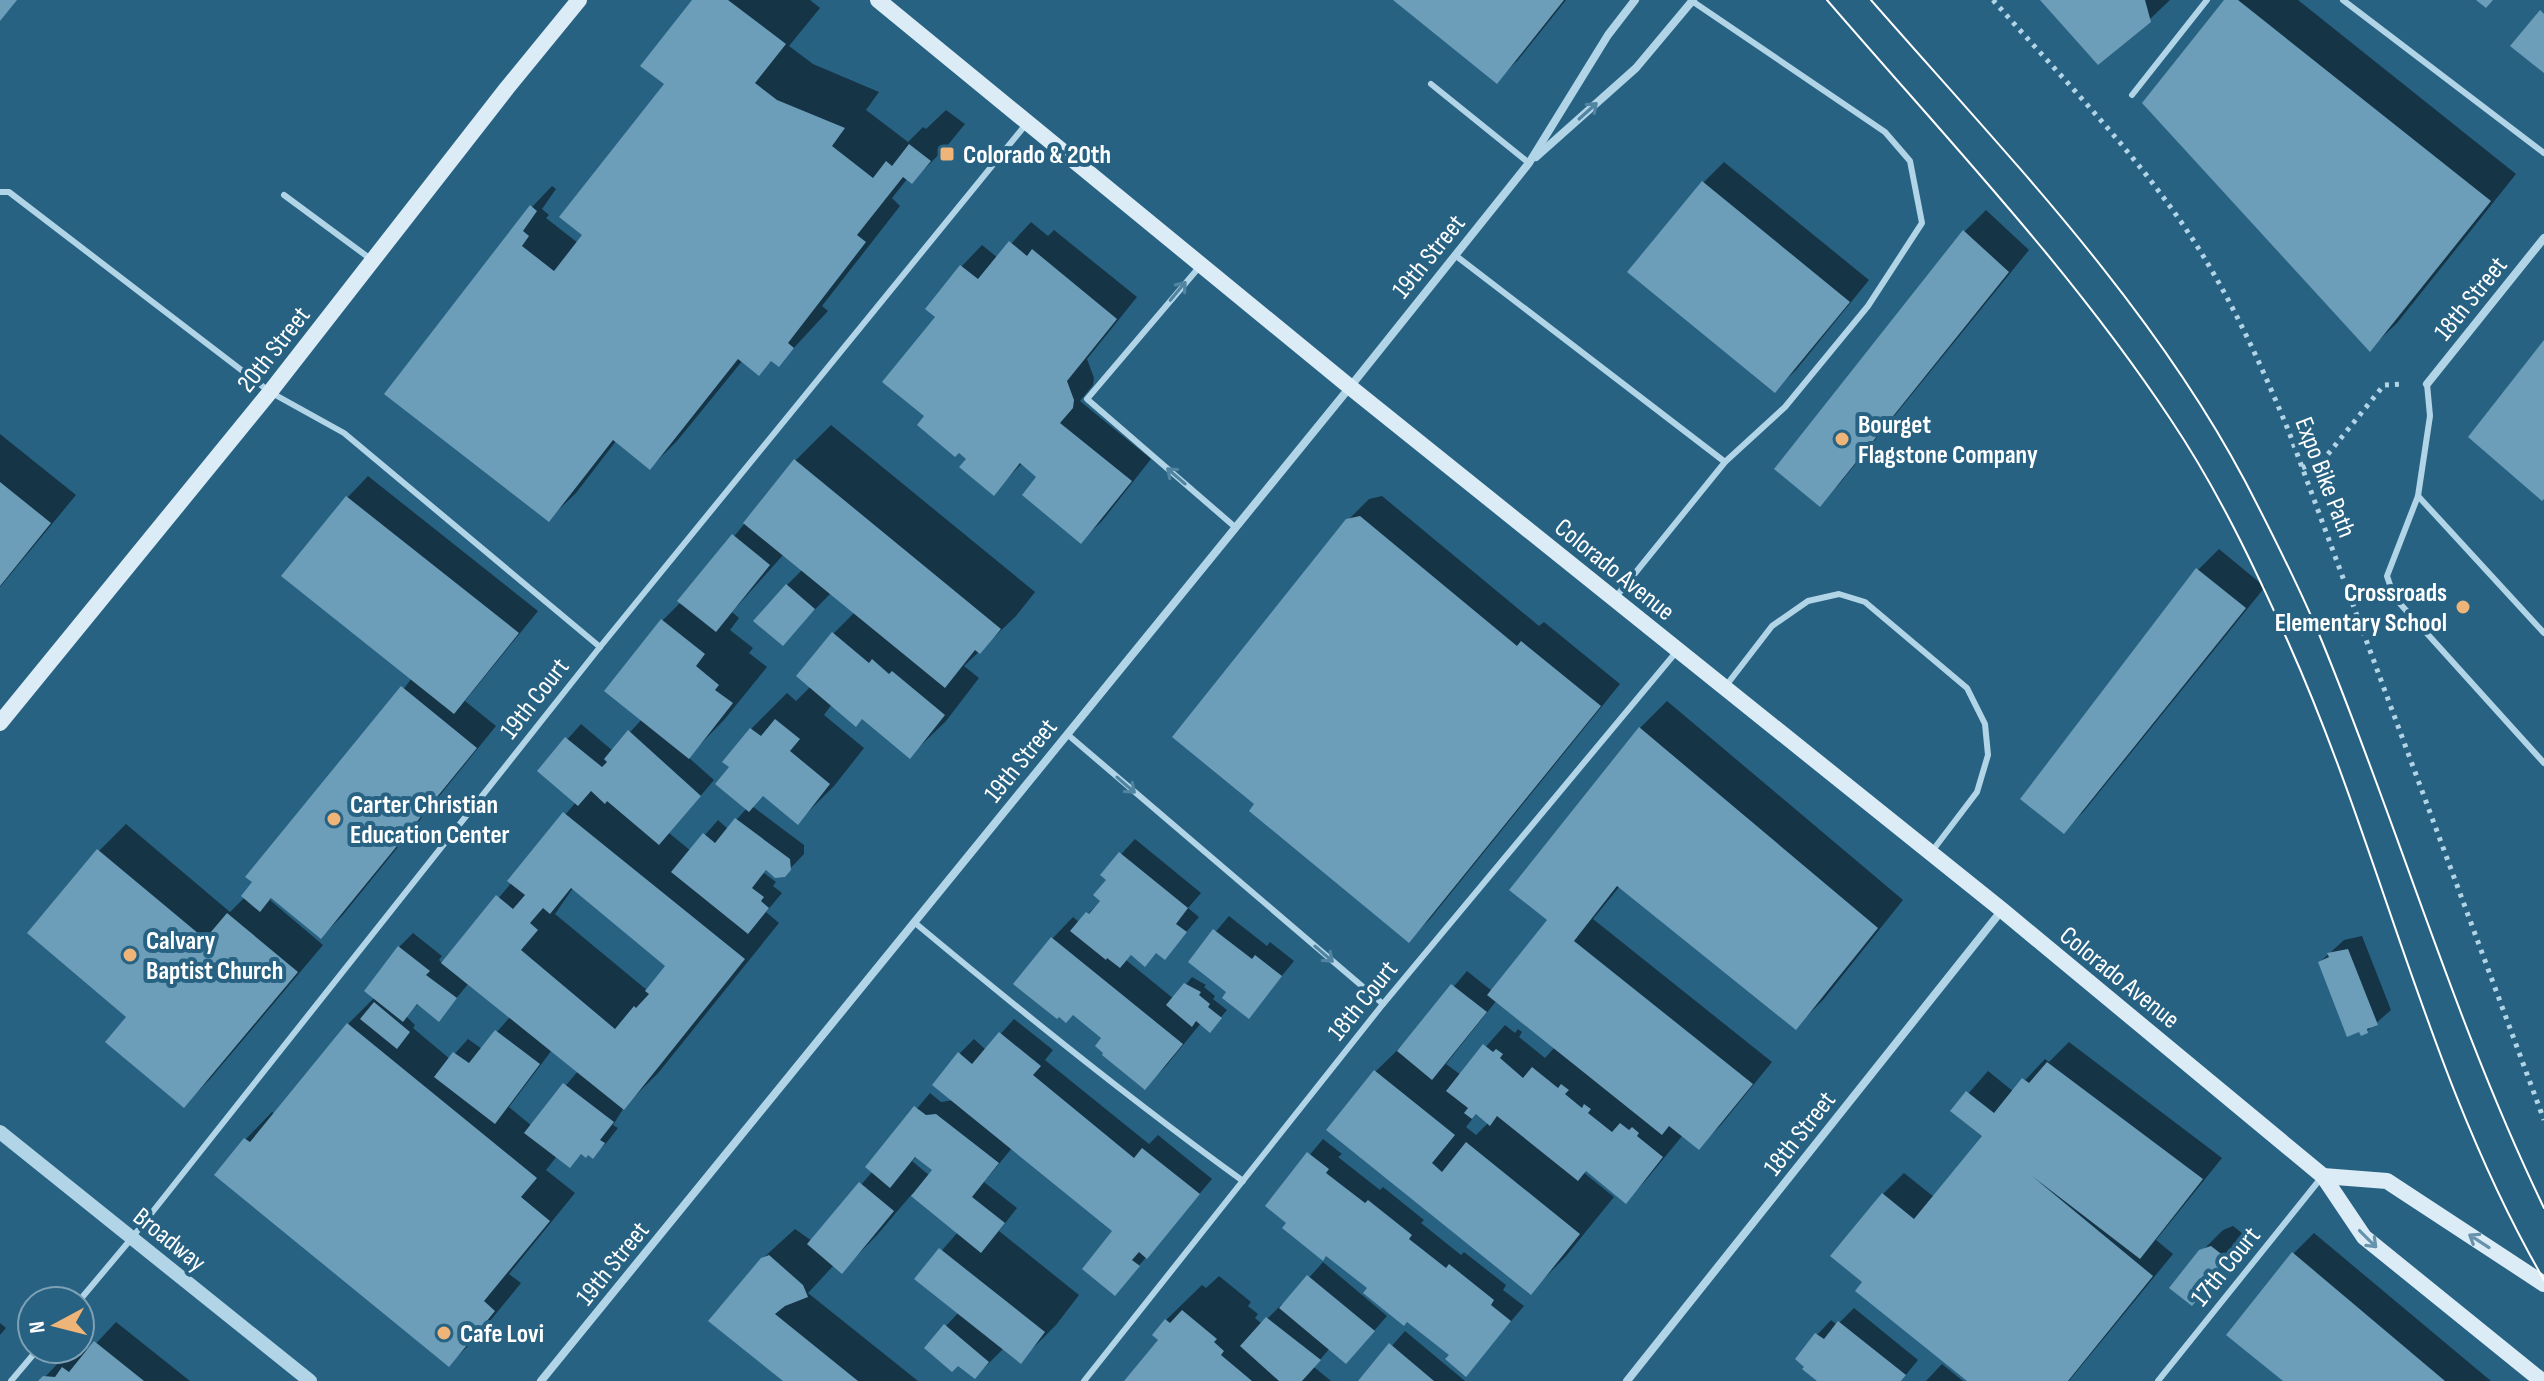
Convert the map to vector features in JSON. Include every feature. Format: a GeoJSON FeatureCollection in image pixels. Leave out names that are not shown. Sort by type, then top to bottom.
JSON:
{"type":"FeatureCollection","features":[{"type":"Feature","properties":{"kind":"main road","name":"Colorado Avenue"},"geometry":{"type":"LineString","coordinates":[[878,0],[1350,387],[2002,910],[2323,1176],[2364,1237],[2542,1381]]}},
{"type":"Feature","properties":{"kind":"main road","name":"20th Street"},"geometry":{"type":"LineString","coordinates":[[0,723],[270,392],[573,2]]}},
{"type":"Feature","properties":{"kind":"main road"},"geometry":{"type":"LineString","coordinates":[[2323,1176],[2387,1181],[2544,1284]]}},
{"type":"Feature","properties":{"kind":"street","name":"19th Street"},"geometry":{"type":"LineString","coordinates":[[541,1381],[1529,163],[1608,35],[1635,0]]}},
{"type":"Feature","properties":{"kind":"street","name":"19th Street"},"geometry":{"type":"LineString","coordinates":[[1529,163],[1636,68],[1692,1]]}},
{"type":"Feature","properties":{"kind":"street","name":"18th Street"},"geometry":{"type":"LineString","coordinates":[[2427,384],[2544,238]]}},
{"type":"Feature","properties":{"kind":"street","name":"18th Street"},"geometry":{"type":"LineString","coordinates":[[1627,1381],[2002,910]]}},
{"type":"Feature","properties":{"kind":"street","name":"Broadway"},"geometry":{"type":"LineString","coordinates":[[0,1132],[310,1381]]}},
{"type":"Feature","properties":{"kind":"lane"},"geometry":{"type":"LineString","coordinates":[[2132,95],[2207,0]]}},
{"type":"Feature","properties":{"kind":"lane"},"geometry":{"type":"LineString","coordinates":[[2343,0],[2544,153]]}},
{"type":"Feature","properties":{"kind":"lane"},"geometry":{"type":"LineString","coordinates":[[1614,600],[1725,462],[1785,407],[1868,306],[1922,223],[1910,161],[1885,132],[1692,1]]}},
{"type":"Feature","properties":{"kind":"lane"},"geometry":{"type":"LineString","coordinates":[[1431,84],[1529,163]]}},
{"type":"Feature","properties":{"kind":"lane","name":"19th Court"},"geometry":{"type":"LineString","coordinates":[[92,1285],[600,647],[1027,123]]}},
{"type":"Feature","properties":{"kind":"lane"},"geometry":{"type":"LineString","coordinates":[[0,192],[9,192],[270,392],[344,433],[600,647]]}},
{"type":"Feature","properties":{"kind":"lane"},"geometry":{"type":"LineString","coordinates":[[284,195],[372,260]]}},
{"type":"Feature","properties":{"kind":"lane"},"geometry":{"type":"LineString","coordinates":[[1455,255],[1725,462]]}},
{"type":"Feature","properties":{"kind":"lane"},"geometry":{"type":"LineString","coordinates":[[1201,265],[1087,399],[1235,527]]}},
{"type":"Feature","properties":{"kind":"lane"},"geometry":{"type":"LineString","coordinates":[[2427,384],[2430,416],[2418,496],[2387,576],[2394,597],[2544,763]]}},
{"type":"Feature","properties":{"kind":"lane"},"geometry":{"type":"LineString","coordinates":[[2418,496],[2544,633]]}},
{"type":"Feature","properties":{"kind":"lane"},"geometry":{"type":"LineString","coordinates":[[1724,689],[1772,626],[1808,601],[1839,594],[1865,602],[1967,688],[1985,724],[1988,755],[1977,792],[1931,853]]}},
{"type":"Feature","properties":{"kind":"lane","name":"18th Court"},"geometry":{"type":"LineString","coordinates":[[1084,1381],[1383,1004],[1678,650]]}},
{"type":"Feature","properties":{"kind":"lane"},"geometry":{"type":"LineString","coordinates":[[1067,734],[1383,1004]]}},
{"type":"Feature","properties":{"kind":"lane"},"geometry":{"type":"LineString","coordinates":[[914,922],[1049,1035],[1243,1181]]}},
{"type":"Feature","properties":{"kind":"lane","name":"17th Court"},"geometry":{"type":"LineString","coordinates":[[2158,1381],[2323,1176]]}},
{"type":"Feature","properties":{"kind":"lane"},"geometry":{"type":"LineString","coordinates":[[11,1381],[24,1365]]}},
{"type":"Feature","properties":{"kind":"path","name":"Expo Bike Path"},"geometry":{"type":"LineString","coordinates":[[1993,0],[2169,204],[2204,258],[2254,347],[2302,468],[2544,1120]]}},
{"type":"Feature","properties":{"kind":"path"},"geometry":{"type":"LineString","coordinates":[[2302,468],[2324,459],[2384,385],[2427,384]]}},
{"type":"Feature","properties":{"kind":"building"},"geometry":{"type":"Polygon","coordinates":[[[0,0],[17,0],[0,21],[0,0]]]}},
{"type":"Feature","properties":{"kind":"building"},"geometry":{"type":"Polygon","coordinates":[[[692,0],[728,0],[786,44],[755,83],[777,100],[845,128],[832,146],[873,178],[886,161],[892,166],[909,144],[931,161],[912,184],[903,177],[857,235],[866,242],[788,343],[794,348],[779,367],[771,361],[759,376],[738,359],[650,470],[613,440],[549,522],[384,394],[530,205],[537,211],[523,231],[529,236],[522,246],[554,271],[582,235],[559,217],[664,84],[640,66],[692,0]]]}},
{"type":"Feature","properties":{"kind":"building"},"geometry":{"type":"Polygon","coordinates":[[[1393,0],[1564,0],[1497,84],[1393,0]]]}},
{"type":"Feature","properties":{"kind":"building"},"geometry":{"type":"Polygon","coordinates":[[[2040,0],[2145,0],[2151,22],[2098,65],[2040,0]]]}},
{"type":"Feature","properties":{"kind":"building"},"geometry":{"type":"Polygon","coordinates":[[[2224,0],[2238,0],[2491,201],[2370,352],[2142,103],[2224,0]]]}},
{"type":"Feature","properties":{"kind":"building"},"geometry":{"type":"Polygon","coordinates":[[[2476,0],[2493,0],[2486,8],[2476,0]]]}},
{"type":"Feature","properties":{"kind":"building"},"geometry":{"type":"Polygon","coordinates":[[[2540,10],[2544,14],[2544,73],[2510,46],[2540,10]]]}},
{"type":"Feature","properties":{"kind":"building"},"geometry":{"type":"Polygon","coordinates":[[[1702,181],[1850,302],[1775,393],[1627,272],[1702,181]]]}},
{"type":"Feature","properties":{"kind":"building"},"geometry":{"type":"Polygon","coordinates":[[[1963,230],[2009,272],[1820,507],[1774,469],[1963,230]]]}},
{"type":"Feature","properties":{"kind":"building"},"geometry":{"type":"Polygon","coordinates":[[[1009,241],[1027,256],[1032,249],[1117,319],[1067,381],[1074,400],[1073,408],[1060,423],[1132,481],[1081,544],[1022,495],[1036,477],[1020,463],[994,496],[959,467],[966,459],[959,453],[955,457],[917,425],[924,416],[882,382],[935,317],[925,309],[960,265],[978,279],[1009,241]]]}},
{"type":"Feature","properties":{"kind":"building"},"geometry":{"type":"Polygon","coordinates":[[[2544,340],[2544,499],[2542,501],[2468,437],[2544,340]]]}},
{"type":"Feature","properties":{"kind":"building"},"geometry":{"type":"Polygon","coordinates":[[[794,459],[1001,629],[980,654],[975,650],[945,688],[743,523],[794,459]]]}},
{"type":"Feature","properties":{"kind":"building"},"geometry":{"type":"Polygon","coordinates":[[[0,482],[51,523],[0,586],[0,482]]]}},
{"type":"Feature","properties":{"kind":"building"},"geometry":{"type":"Polygon","coordinates":[[[346,496],[519,633],[454,714],[281,576],[346,496]]]}},
{"type":"Feature","properties":{"kind":"building"},"geometry":{"type":"Polygon","coordinates":[[[1360,516],[1517,646],[1521,641],[1601,706],[1409,943],[1249,811],[1254,804],[1172,737],[1346,519],[1360,516]]]}},
{"type":"Feature","properties":{"kind":"building"},"geometry":{"type":"Polygon","coordinates":[[[732,534],[770,565],[716,632],[677,601],[732,534]]]}},
{"type":"Feature","properties":{"kind":"building"},"geometry":{"type":"Polygon","coordinates":[[[2196,568],[2246,608],[2064,834],[2020,799],[2196,568]]]}},
{"type":"Feature","properties":{"kind":"building"},"geometry":{"type":"Polygon","coordinates":[[[786,584],[815,609],[783,646],[753,621],[786,584]]]}},
{"type":"Feature","properties":{"kind":"building"},"geometry":{"type":"Polygon","coordinates":[[[661,619],[705,654],[696,666],[719,685],[715,690],[733,703],[689,759],[604,691],[661,619]]]}},
{"type":"Feature","properties":{"kind":"building"},"geometry":{"type":"Polygon","coordinates":[[[832,632],[869,663],[872,659],[889,674],[892,671],[945,715],[910,759],[862,719],[856,727],[796,676],[832,632]]]}},
{"type":"Feature","properties":{"kind":"building"},"geometry":{"type":"Polygon","coordinates":[[[401,686],[477,748],[321,939],[271,898],[260,912],[241,896],[252,882],[245,877],[401,686]]]}},
{"type":"Feature","properties":{"kind":"building"},"geometry":{"type":"Polygon","coordinates":[[[775,719],[800,739],[790,751],[830,784],[798,825],[763,796],[749,812],[715,784],[729,767],[722,762],[750,728],[761,736],[775,719]]]}},
{"type":"Feature","properties":{"kind":"building"},"geometry":{"type":"Polygon","coordinates":[[[1639,727],[1878,928],[1796,1030],[1617,886],[1574,941],[1753,1084],[1699,1150],[1669,1126],[1662,1135],[1487,995],[1547,920],[1509,890],[1639,727]]]}},
{"type":"Feature","properties":{"kind":"building"},"geometry":{"type":"Polygon","coordinates":[[[628,730],[701,796],[659,845],[591,791],[578,806],[537,771],[565,737],[602,767],[607,762],[604,759],[628,730]]]}},
{"type":"Feature","properties":{"kind":"building"},"geometry":{"type":"Polygon","coordinates":[[[563,812],[745,959],[624,1110],[441,963],[496,895],[513,909],[525,895],[507,881],[563,812]],[[571,888],[550,914],[543,908],[530,923],[538,930],[521,950],[615,1029],[649,994],[645,991],[665,966],[571,888]]]}},
{"type":"Feature","properties":{"kind":"building"},"geometry":{"type":"Polygon","coordinates":[[[735,818],[790,859],[791,870],[785,877],[775,878],[766,870],[752,888],[764,897],[761,901],[769,908],[748,934],[671,872],[703,833],[715,843],[735,818]]]}},
{"type":"Feature","properties":{"kind":"building"},"geometry":{"type":"Polygon","coordinates":[[[97,849],[205,939],[227,913],[298,972],[184,1108],[105,1042],[126,1017],[27,933],[97,849]]]}},
{"type":"Feature","properties":{"kind":"building"},"geometry":{"type":"Polygon","coordinates":[[[1119,852],[1188,908],[1176,924],[1187,932],[1165,960],[1156,953],[1145,967],[1131,955],[1120,968],[1070,931],[1100,901],[1093,895],[1106,880],[1100,875],[1119,852]]]}},
{"type":"Feature","properties":{"kind":"building"},"geometry":{"type":"Polygon","coordinates":[[[1213,929],[1252,959],[1255,955],[1282,976],[1249,1019],[1222,998],[1226,992],[1188,962],[1213,929]]]}},
{"type":"Feature","properties":{"kind":"building"},"geometry":{"type":"Polygon","coordinates":[[[1051,937],[1183,1044],[1145,1090],[1102,1055],[1095,1046],[1101,1038],[1073,1015],[1066,1023],[1059,1017],[1057,1019],[1013,984],[1051,937]]]}},
{"type":"Feature","properties":{"kind":"building"},"geometry":{"type":"Polygon","coordinates":[[[398,946],[430,971],[426,975],[457,998],[439,1022],[417,1004],[403,1022],[364,991],[398,946]]]}},
{"type":"Feature","properties":{"kind":"building"},"geometry":{"type":"Polygon","coordinates":[[[2348,949],[2378,1025],[2367,1029],[2368,1033],[2361,1036],[2359,1032],[2347,1037],[2318,962],[2329,957],[2327,953],[2348,949]]]}},
{"type":"Feature","properties":{"kind":"building"},"geometry":{"type":"Polygon","coordinates":[[[1184,983],[1201,992],[1199,995],[1210,1004],[1208,1007],[1222,1018],[1210,1033],[1196,1021],[1192,1027],[1166,1005],[1184,983]]]}},
{"type":"Feature","properties":{"kind":"building"},"geometry":{"type":"Polygon","coordinates":[[[1451,984],[1487,1012],[1432,1080],[1397,1051],[1451,984]]]}},
{"type":"Feature","properties":{"kind":"building"},"geometry":{"type":"Polygon","coordinates":[[[374,1002],[410,1032],[397,1049],[360,1019],[374,1002]]]}},
{"type":"Feature","properties":{"kind":"building"},"geometry":{"type":"Polygon","coordinates":[[[347,1023],[537,1178],[521,1197],[550,1221],[484,1301],[495,1311],[449,1367],[214,1175],[244,1138],[250,1142],[347,1023]]]}},
{"type":"Feature","properties":{"kind":"building"},"geometry":{"type":"Polygon","coordinates":[[[495,1030],[540,1064],[495,1124],[434,1077],[453,1052],[469,1063],[495,1030]]]}},
{"type":"Feature","properties":{"kind":"building"},"geometry":{"type":"Polygon","coordinates":[[[999,1032],[1041,1066],[1033,1075],[1134,1158],[1142,1148],[1200,1194],[1147,1259],[1139,1252],[1132,1260],[1140,1266],[1115,1296],[1082,1269],[1112,1231],[932,1085],[958,1052],[972,1064],[999,1032]]]}},
{"type":"Feature","properties":{"kind":"building"},"geometry":{"type":"Polygon","coordinates":[[[1483,1044],[1493,1052],[1496,1049],[1503,1054],[1500,1058],[1523,1078],[1532,1067],[1558,1088],[1561,1084],[1569,1090],[1565,1094],[1582,1108],[1584,1104],[1591,1109],[1588,1113],[1612,1132],[1620,1123],[1629,1130],[1632,1127],[1639,1133],[1637,1136],[1663,1157],[1626,1204],[1586,1171],[1578,1181],[1497,1116],[1490,1126],[1476,1114],[1472,1119],[1464,1113],[1468,1108],[1446,1091],[1483,1044]]]}},
{"type":"Feature","properties":{"kind":"building"},"geometry":{"type":"Polygon","coordinates":[[[2047,1062],[2203,1179],[2140,1259],[2032,1176],[2153,1276],[2068,1381],[1967,1381],[1855,1291],[1862,1282],[1830,1256],[1882,1193],[1914,1219],[1982,1136],[1950,1111],[1966,1091],[1994,1113],[2022,1078],[2029,1083],[2047,1062]]]}},
{"type":"Feature","properties":{"kind":"building"},"geometry":{"type":"Polygon","coordinates":[[[1374,1070],[1455,1135],[1432,1163],[1442,1172],[1466,1142],[1580,1234],[1531,1295],[1326,1130],[1374,1070]]]}},
{"type":"Feature","properties":{"kind":"building"},"geometry":{"type":"Polygon","coordinates":[[[563,1083],[614,1122],[600,1140],[605,1143],[593,1159],[581,1154],[570,1168],[524,1133],[563,1083]]]}},
{"type":"Feature","properties":{"kind":"building"},"geometry":{"type":"Polygon","coordinates":[[[914,1106],[926,1115],[936,1114],[999,1163],[972,1197],[1005,1223],[981,1253],[911,1196],[932,1170],[915,1157],[890,1188],[865,1167],[914,1106]]]}},
{"type":"Feature","properties":{"kind":"building"},"geometry":{"type":"Polygon","coordinates":[[[1307,1152],[1329,1169],[1326,1173],[1365,1203],[1368,1200],[1412,1235],[1409,1239],[1446,1268],[1449,1264],[1494,1300],[1491,1305],[1511,1321],[1466,1377],[1445,1359],[1449,1355],[1407,1322],[1404,1326],[1363,1293],[1367,1288],[1326,1256],[1323,1261],[1282,1228],[1286,1223],[1265,1206],[1307,1152]]]}},
{"type":"Feature","properties":{"kind":"building"},"geometry":{"type":"Polygon","coordinates":[[[859,1182],[894,1211],[842,1274],[807,1244],[859,1182]]]}},
{"type":"Feature","properties":{"kind":"building"},"geometry":{"type":"Polygon","coordinates":[[[2211,1246],[2229,1260],[2192,1306],[2169,1288],[2199,1250],[2211,1246]]]}},
{"type":"Feature","properties":{"kind":"building"},"geometry":{"type":"Polygon","coordinates":[[[939,1248],[1045,1332],[1021,1364],[914,1279],[939,1248]]]}},
{"type":"Feature","properties":{"kind":"building"},"geometry":{"type":"Polygon","coordinates":[[[2292,1252],[2445,1381],[2283,1381],[2226,1335],[2292,1252]]]}},
{"type":"Feature","properties":{"kind":"building"},"geometry":{"type":"Polygon","coordinates":[[[769,1255],[803,1285],[808,1297],[785,1306],[775,1314],[858,1381],[783,1381],[708,1321],[761,1258],[769,1255]]]}},
{"type":"Feature","properties":{"kind":"building"},"geometry":{"type":"Polygon","coordinates":[[[1307,1275],[1375,1331],[1346,1364],[1279,1308],[1307,1275]]]}},
{"type":"Feature","properties":{"kind":"building"},"geometry":{"type":"Polygon","coordinates":[[[1182,1310],[1217,1339],[1214,1342],[1224,1351],[1221,1355],[1252,1381],[1124,1381],[1158,1340],[1152,1335],[1165,1319],[1170,1323],[1182,1310]]]}},
{"type":"Feature","properties":{"kind":"building"},"geometry":{"type":"Polygon","coordinates":[[[1266,1317],[1321,1360],[1302,1381],[1279,1381],[1240,1346],[1266,1317]]]}},
{"type":"Feature","properties":{"kind":"building"},"geometry":{"type":"Polygon","coordinates":[[[1838,1321],[1906,1375],[1901,1381],[1817,1381],[1802,1369],[1804,1367],[1795,1359],[1815,1333],[1824,1339],[1838,1321]]]}},
{"type":"Feature","properties":{"kind":"building"},"geometry":{"type":"Polygon","coordinates":[[[944,1324],[989,1362],[975,1379],[958,1366],[952,1372],[924,1348],[944,1324]]]}},
{"type":"Feature","properties":{"kind":"building"},"geometry":{"type":"Polygon","coordinates":[[[96,1343],[144,1381],[38,1381],[43,1376],[55,1377],[62,1367],[69,1372],[75,1365],[96,1365],[96,1343]]]}},
{"type":"Feature","properties":{"kind":"building"},"geometry":{"type":"Polygon","coordinates":[[[1389,1343],[1434,1381],[1358,1381],[1389,1343]]]}},
{"type":"Feature","properties":{"kind":"tram line"},"geometry":{"type":"LineString","coordinates":[[1827,0],[2006,205],[2092,310],[2171,420],[2220,502],[2289,644],[2322,723],[2437,1047],[2469,1126],[2504,1204],[2544,1280]]}},
{"type":"Feature","properties":{"kind":"tram line"},"geometry":{"type":"LineString","coordinates":[[1871,0],[2023,172],[2120,290],[2207,415],[2245,481],[2321,639],[2455,997],[2544,1208]]}},
{"type":"Feature","properties":{"kind":"place","name":"Colorado & 20th"},"geometry":{"type":"Point","coordinates":[947,154]}},
{"type":"Feature","properties":{"kind":"place","name":"Bourget Flagstone Company"},"geometry":{"type":"Point","coordinates":[1842,439]}},
{"type":"Feature","properties":{"kind":"place","name":"Crossroads Elementary School"},"geometry":{"type":"Point","coordinates":[2463,607]}},
{"type":"Feature","properties":{"kind":"place","name":"Carter Christian Education Center"},"geometry":{"type":"Point","coordinates":[334,819]}},
{"type":"Feature","properties":{"kind":"place","name":"Calvary Baptist Church"},"geometry":{"type":"Point","coordinates":[130,955]}},
{"type":"Feature","properties":{"kind":"place","name":"Cafe Lovi"},"geometry":{"type":"Point","coordinates":[444,1333]}}]}
